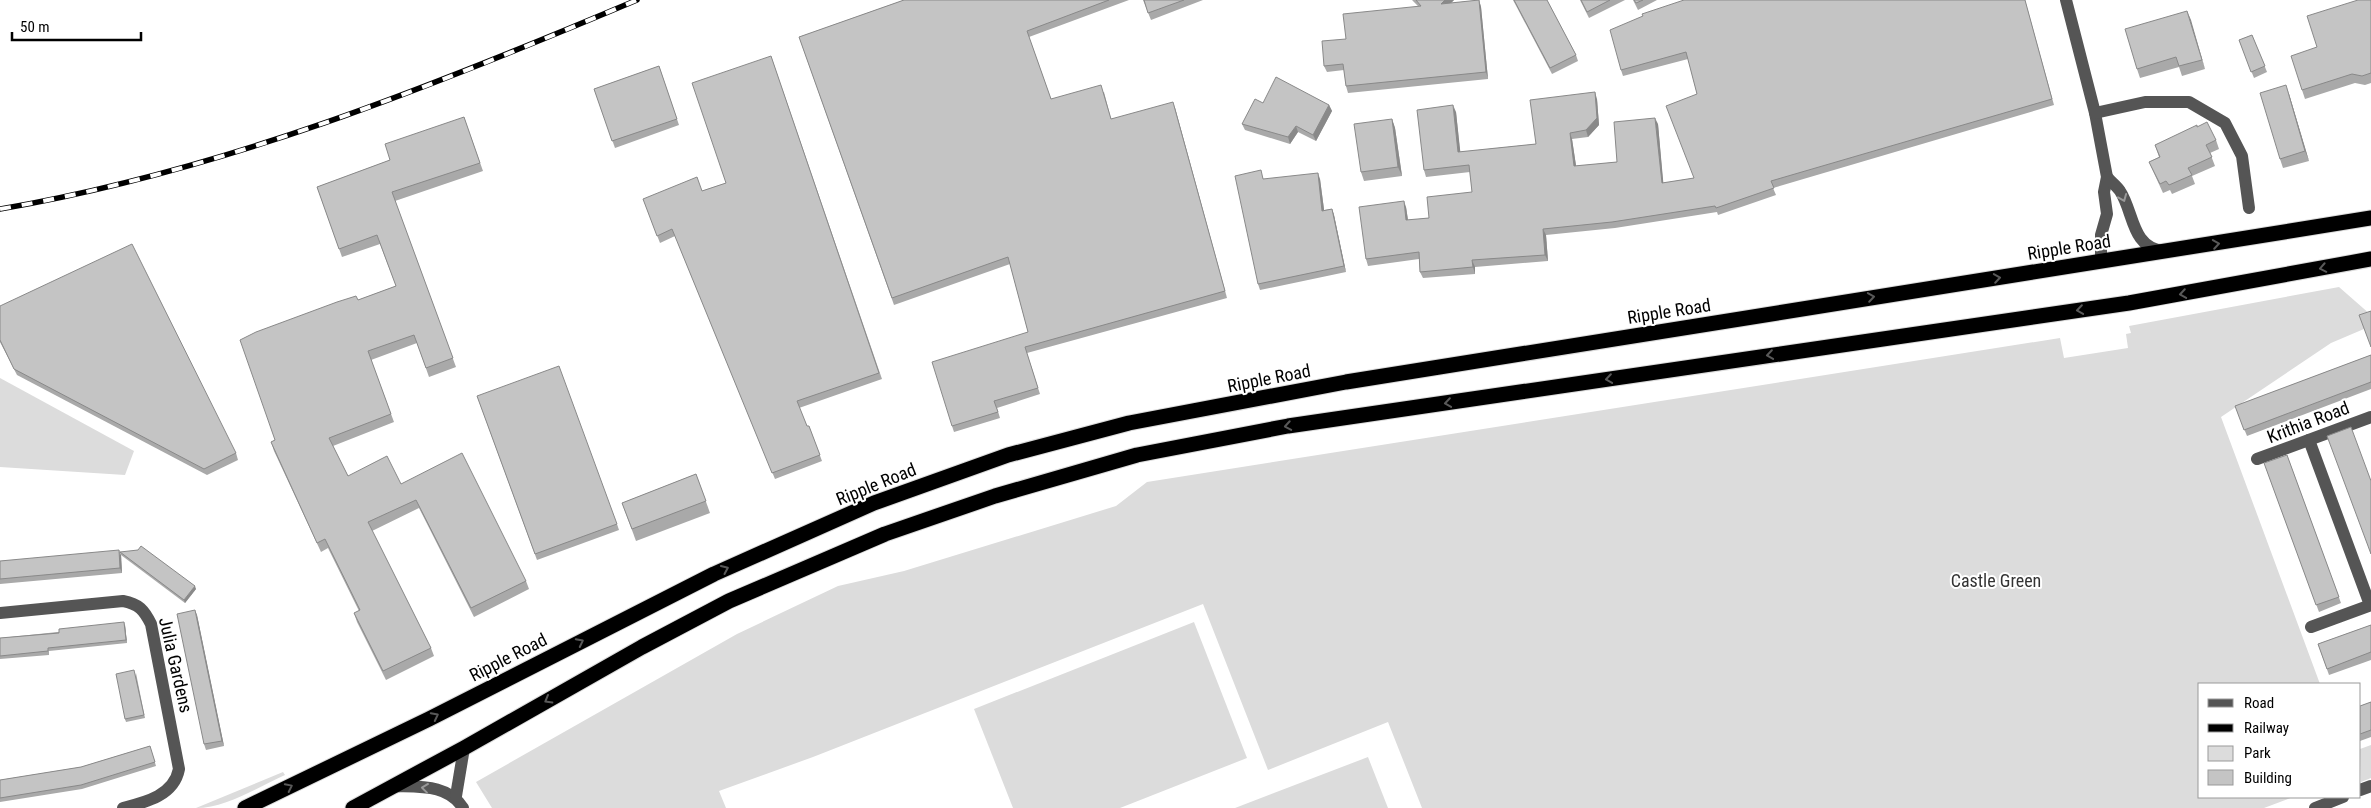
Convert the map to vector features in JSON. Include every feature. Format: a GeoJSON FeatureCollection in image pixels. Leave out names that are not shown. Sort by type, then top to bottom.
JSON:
{"type":"FeatureCollection","features":[{"type":"Feature","properties":{"kind":"highway","name":"Ripple Road"},"geometry":{"type":"LineString","coordinates":[[245,808],[429,719],[714,574],[874,503],[1008,455],[1129,422],[1346,382],[2371,218]]}},
{"type":"Feature","properties":{"kind":"highway"},"geometry":{"type":"LineString","coordinates":[[353,808],[729,601],[885,534],[995,496],[1137,455],[1298,425],[2129,303],[2371,259]]}},
{"type":"Feature","properties":{"kind":"street"},"geometry":{"type":"LineString","coordinates":[[2066,0],[2095,113],[2107,177],[2104,192],[2107,214],[2101,235],[2101,261]]}},
{"type":"Feature","properties":{"kind":"street"},"geometry":{"type":"LineString","coordinates":[[2095,113],[2145,102],[2189,102],[2225,123],[2242,156],[2249,208]]}},
{"type":"Feature","properties":{"kind":"street"},"geometry":{"type":"LineString","coordinates":[[2107,177],[2121,191],[2141,240],[2150,247],[2168,251]]}},
{"type":"Feature","properties":{"kind":"street","name":"Krithia Road"},"geometry":{"type":"LineString","coordinates":[[2257,460],[2371,417]]}},
{"type":"Feature","properties":{"kind":"street"},"geometry":{"type":"LineString","coordinates":[[2309,440],[2371,605],[2311,627]]}},
{"type":"Feature","properties":{"kind":"street","name":"Julia Gardens"},"geometry":{"type":"LineString","coordinates":[[0,613],[123,601],[134,603],[143,610],[151,624],[179,761],[179,769],[174,784],[166,792],[123,808]]}},
{"type":"Feature","properties":{"kind":"street"},"geometry":{"type":"LineString","coordinates":[[463,808],[456,796],[464,748]]}},
{"type":"Feature","properties":{"kind":"street"},"geometry":{"type":"LineString","coordinates":[[393,786],[427,787],[456,796]]}},
{"type":"Feature","properties":{"kind":"street"},"geometry":{"type":"LineString","coordinates":[[2315,808],[2340,798]]}},
{"type":"Feature","properties":{"kind":"green space","name":"Castle Green"},"geometry":{"type":"Polygon","coordinates":[[[2339,287],[2371,315],[2371,326],[2331,343],[2221,417],[2320,683],[2198,683],[2198,798],[2290,798],[2264,808],[1422,808],[1388,722],[1268,770],[1203,604],[813,757],[719,791],[726,808],[492,808],[476,782],[737,634],[838,586],[904,571],[1116,506],[1147,482],[2060,338],[2064,358],[2128,348],[2126,334],[2131,333],[2129,326],[2339,287]]]}},
{"type":"Feature","properties":{"kind":"green space"},"geometry":{"type":"Polygon","coordinates":[[[0,378],[134,451],[125,475],[0,467],[0,378]]]}},
{"type":"Feature","properties":{"kind":"green space"},"geometry":{"type":"Polygon","coordinates":[[[1194,622],[1247,758],[1120,808],[1013,808],[974,709],[1194,622]]]}},
{"type":"Feature","properties":{"kind":"green space"},"geometry":{"type":"Polygon","coordinates":[[[2371,745],[2371,778],[2361,782],[2361,749],[2371,745]]]}},
{"type":"Feature","properties":{"kind":"green space"},"geometry":{"type":"Polygon","coordinates":[[[1368,757],[1388,808],[1235,808],[1368,757]]]}},
{"type":"Feature","properties":{"kind":"green space"},"geometry":{"type":"Polygon","coordinates":[[[283,772],[285,775],[230,801],[219,805],[196,808],[283,772]]]}},
{"type":"Feature","properties":{"kind":"building"},"geometry":{"type":"Polygon","coordinates":[[[904,0],[1109,0],[1027,31],[1051,99],[1101,85],[1111,119],[1173,102],[1225,291],[1025,347],[1038,388],[994,401],[998,412],[952,426],[932,362],[1028,332],[1008,257],[892,298],[799,37],[904,0]]]}},
{"type":"Feature","properties":{"kind":"building"},"geometry":{"type":"Polygon","coordinates":[[[1144,0],[1184,0],[1148,13],[1144,0]]]}},
{"type":"Feature","properties":{"kind":"building"},"geometry":{"type":"Polygon","coordinates":[[[1416,0],[1445,0],[1441,4],[1479,0],[1486,72],[1346,86],[1343,64],[1324,66],[1322,41],[1346,39],[1343,14],[1421,6],[1416,0]]]}},
{"type":"Feature","properties":{"kind":"building"},"geometry":{"type":"Polygon","coordinates":[[[1514,0],[1547,0],[1576,55],[1550,68],[1514,0]]]}},
{"type":"Feature","properties":{"kind":"building"},"geometry":{"type":"Polygon","coordinates":[[[1581,0],[1610,0],[1587,12],[1581,0]]]}},
{"type":"Feature","properties":{"kind":"building"},"geometry":{"type":"Polygon","coordinates":[[[1684,0],[2025,0],[2052,99],[1771,181],[1774,188],[1716,208],[1715,206],[1612,222],[1543,229],[1545,255],[1472,260],[1473,267],[1420,272],[1419,252],[1366,259],[1359,207],[1404,201],[1406,220],[1429,218],[1427,197],[1472,192],[1469,165],[1424,170],[1417,110],[1453,105],[1458,152],[1536,144],[1530,100],[1595,92],[1597,118],[1586,130],[1570,133],[1574,166],[1617,162],[1614,122],[1655,118],[1662,183],[1694,178],[1666,106],[1697,94],[1686,52],[1621,70],[1610,30],[1643,16],[1642,14],[1684,0]]]}},
{"type":"Feature","properties":{"kind":"building"},"geometry":{"type":"Polygon","coordinates":[[[2358,0],[2371,0],[2371,73],[2362,76],[2352,74],[2302,90],[2291,56],[2317,47],[2307,16],[2358,0]]]}},
{"type":"Feature","properties":{"kind":"building"},"geometry":{"type":"Polygon","coordinates":[[[2187,11],[2202,60],[2179,66],[2176,57],[2137,69],[2125,29],[2187,11]]]}},
{"type":"Feature","properties":{"kind":"building"},"geometry":{"type":"Polygon","coordinates":[[[2252,35],[2265,66],[2251,72],[2239,40],[2252,35]]]}},
{"type":"Feature","properties":{"kind":"building"},"geometry":{"type":"Polygon","coordinates":[[[771,56],[879,373],[797,401],[820,455],[772,473],[672,229],[657,236],[643,199],[697,177],[702,191],[726,183],[692,83],[771,56]]]}},
{"type":"Feature","properties":{"kind":"building"},"geometry":{"type":"Polygon","coordinates":[[[659,66],[677,119],[612,141],[594,89],[659,66]]]}},
{"type":"Feature","properties":{"kind":"building"},"geometry":{"type":"Polygon","coordinates":[[[1276,77],[1329,105],[1313,135],[1296,126],[1288,137],[1242,124],[1255,99],[1263,103],[1276,77]]]}},
{"type":"Feature","properties":{"kind":"building"},"geometry":{"type":"Polygon","coordinates":[[[2286,85],[2305,151],[2280,159],[2260,93],[2286,85]]]}},
{"type":"Feature","properties":{"kind":"building"},"geometry":{"type":"Polygon","coordinates":[[[464,117],[480,163],[392,192],[453,358],[426,368],[414,335],[368,351],[391,414],[329,438],[348,476],[387,456],[401,484],[462,453],[526,581],[471,608],[416,500],[368,522],[431,648],[383,671],[354,613],[360,610],[325,539],[317,543],[271,442],[275,440],[240,340],[256,332],[337,302],[356,296],[358,300],[396,286],[377,235],[339,249],[317,187],[390,160],[385,144],[464,117]]]}},
{"type":"Feature","properties":{"kind":"building"},"geometry":{"type":"Polygon","coordinates":[[[1392,119],[1398,167],[1361,172],[1354,124],[1392,119]]]}},
{"type":"Feature","properties":{"kind":"building"},"geometry":{"type":"Polygon","coordinates":[[[2207,122],[2216,140],[2206,145],[2212,157],[2188,168],[2192,175],[2169,185],[2166,181],[2160,184],[2149,162],[2160,157],[2155,145],[2207,122]]]}},
{"type":"Feature","properties":{"kind":"building"},"geometry":{"type":"Polygon","coordinates":[[[1261,170],[1263,179],[1318,173],[1322,211],[1332,209],[1344,266],[1258,284],[1235,176],[1261,170]]]}},
{"type":"Feature","properties":{"kind":"building"},"geometry":{"type":"Polygon","coordinates":[[[132,244],[236,453],[204,469],[14,369],[0,340],[0,306],[132,244]]]}},
{"type":"Feature","properties":{"kind":"building"},"geometry":{"type":"Polygon","coordinates":[[[2371,311],[2371,347],[2359,315],[2371,311]]]}},
{"type":"Feature","properties":{"kind":"building"},"geometry":{"type":"Polygon","coordinates":[[[2371,355],[2371,382],[2244,430],[2235,406],[2371,355]]]}},
{"type":"Feature","properties":{"kind":"building"},"geometry":{"type":"Polygon","coordinates":[[[559,366],[617,524],[535,554],[477,396],[559,366]]]}},
{"type":"Feature","properties":{"kind":"building"},"geometry":{"type":"Polygon","coordinates":[[[2351,427],[2371,481],[2371,554],[2327,436],[2351,427]]]}},
{"type":"Feature","properties":{"kind":"building"},"geometry":{"type":"Polygon","coordinates":[[[2287,455],[2339,597],[2316,605],[2264,463],[2287,455]]]}},
{"type":"Feature","properties":{"kind":"building"},"geometry":{"type":"Polygon","coordinates":[[[696,474],[706,501],[632,529],[622,503],[696,474]]]}},
{"type":"Feature","properties":{"kind":"building"},"geometry":{"type":"Polygon","coordinates":[[[141,546],[195,586],[184,600],[120,552],[138,550],[141,546]]]}},
{"type":"Feature","properties":{"kind":"building"},"geometry":{"type":"Polygon","coordinates":[[[119,550],[120,568],[0,579],[0,561],[119,550]]]}},
{"type":"Feature","properties":{"kind":"building"},"geometry":{"type":"Polygon","coordinates":[[[195,610],[222,741],[204,744],[177,614],[195,610]]]}},
{"type":"Feature","properties":{"kind":"building"},"geometry":{"type":"Polygon","coordinates":[[[124,622],[126,640],[48,648],[48,651],[0,656],[0,638],[59,633],[59,629],[124,622]]]}},
{"type":"Feature","properties":{"kind":"building"},"geometry":{"type":"Polygon","coordinates":[[[2371,625],[2371,652],[2327,669],[2318,644],[2371,625]]]}},
{"type":"Feature","properties":{"kind":"building"},"geometry":{"type":"Polygon","coordinates":[[[134,670],[144,715],[125,719],[116,674],[134,670]]]}},
{"type":"Feature","properties":{"kind":"building"},"geometry":{"type":"Polygon","coordinates":[[[2371,702],[2371,730],[2361,734],[2361,706],[2371,702]]]}},
{"type":"Feature","properties":{"kind":"building"},"geometry":{"type":"Polygon","coordinates":[[[150,746],[155,762],[81,785],[0,798],[0,780],[81,767],[150,746]]]}},
{"type":"Feature","properties":{"kind":"railway"},"geometry":{"type":"LineString","coordinates":[[0,209],[83,193],[164,173],[245,149],[324,123],[482,64],[637,0]]}}]}
